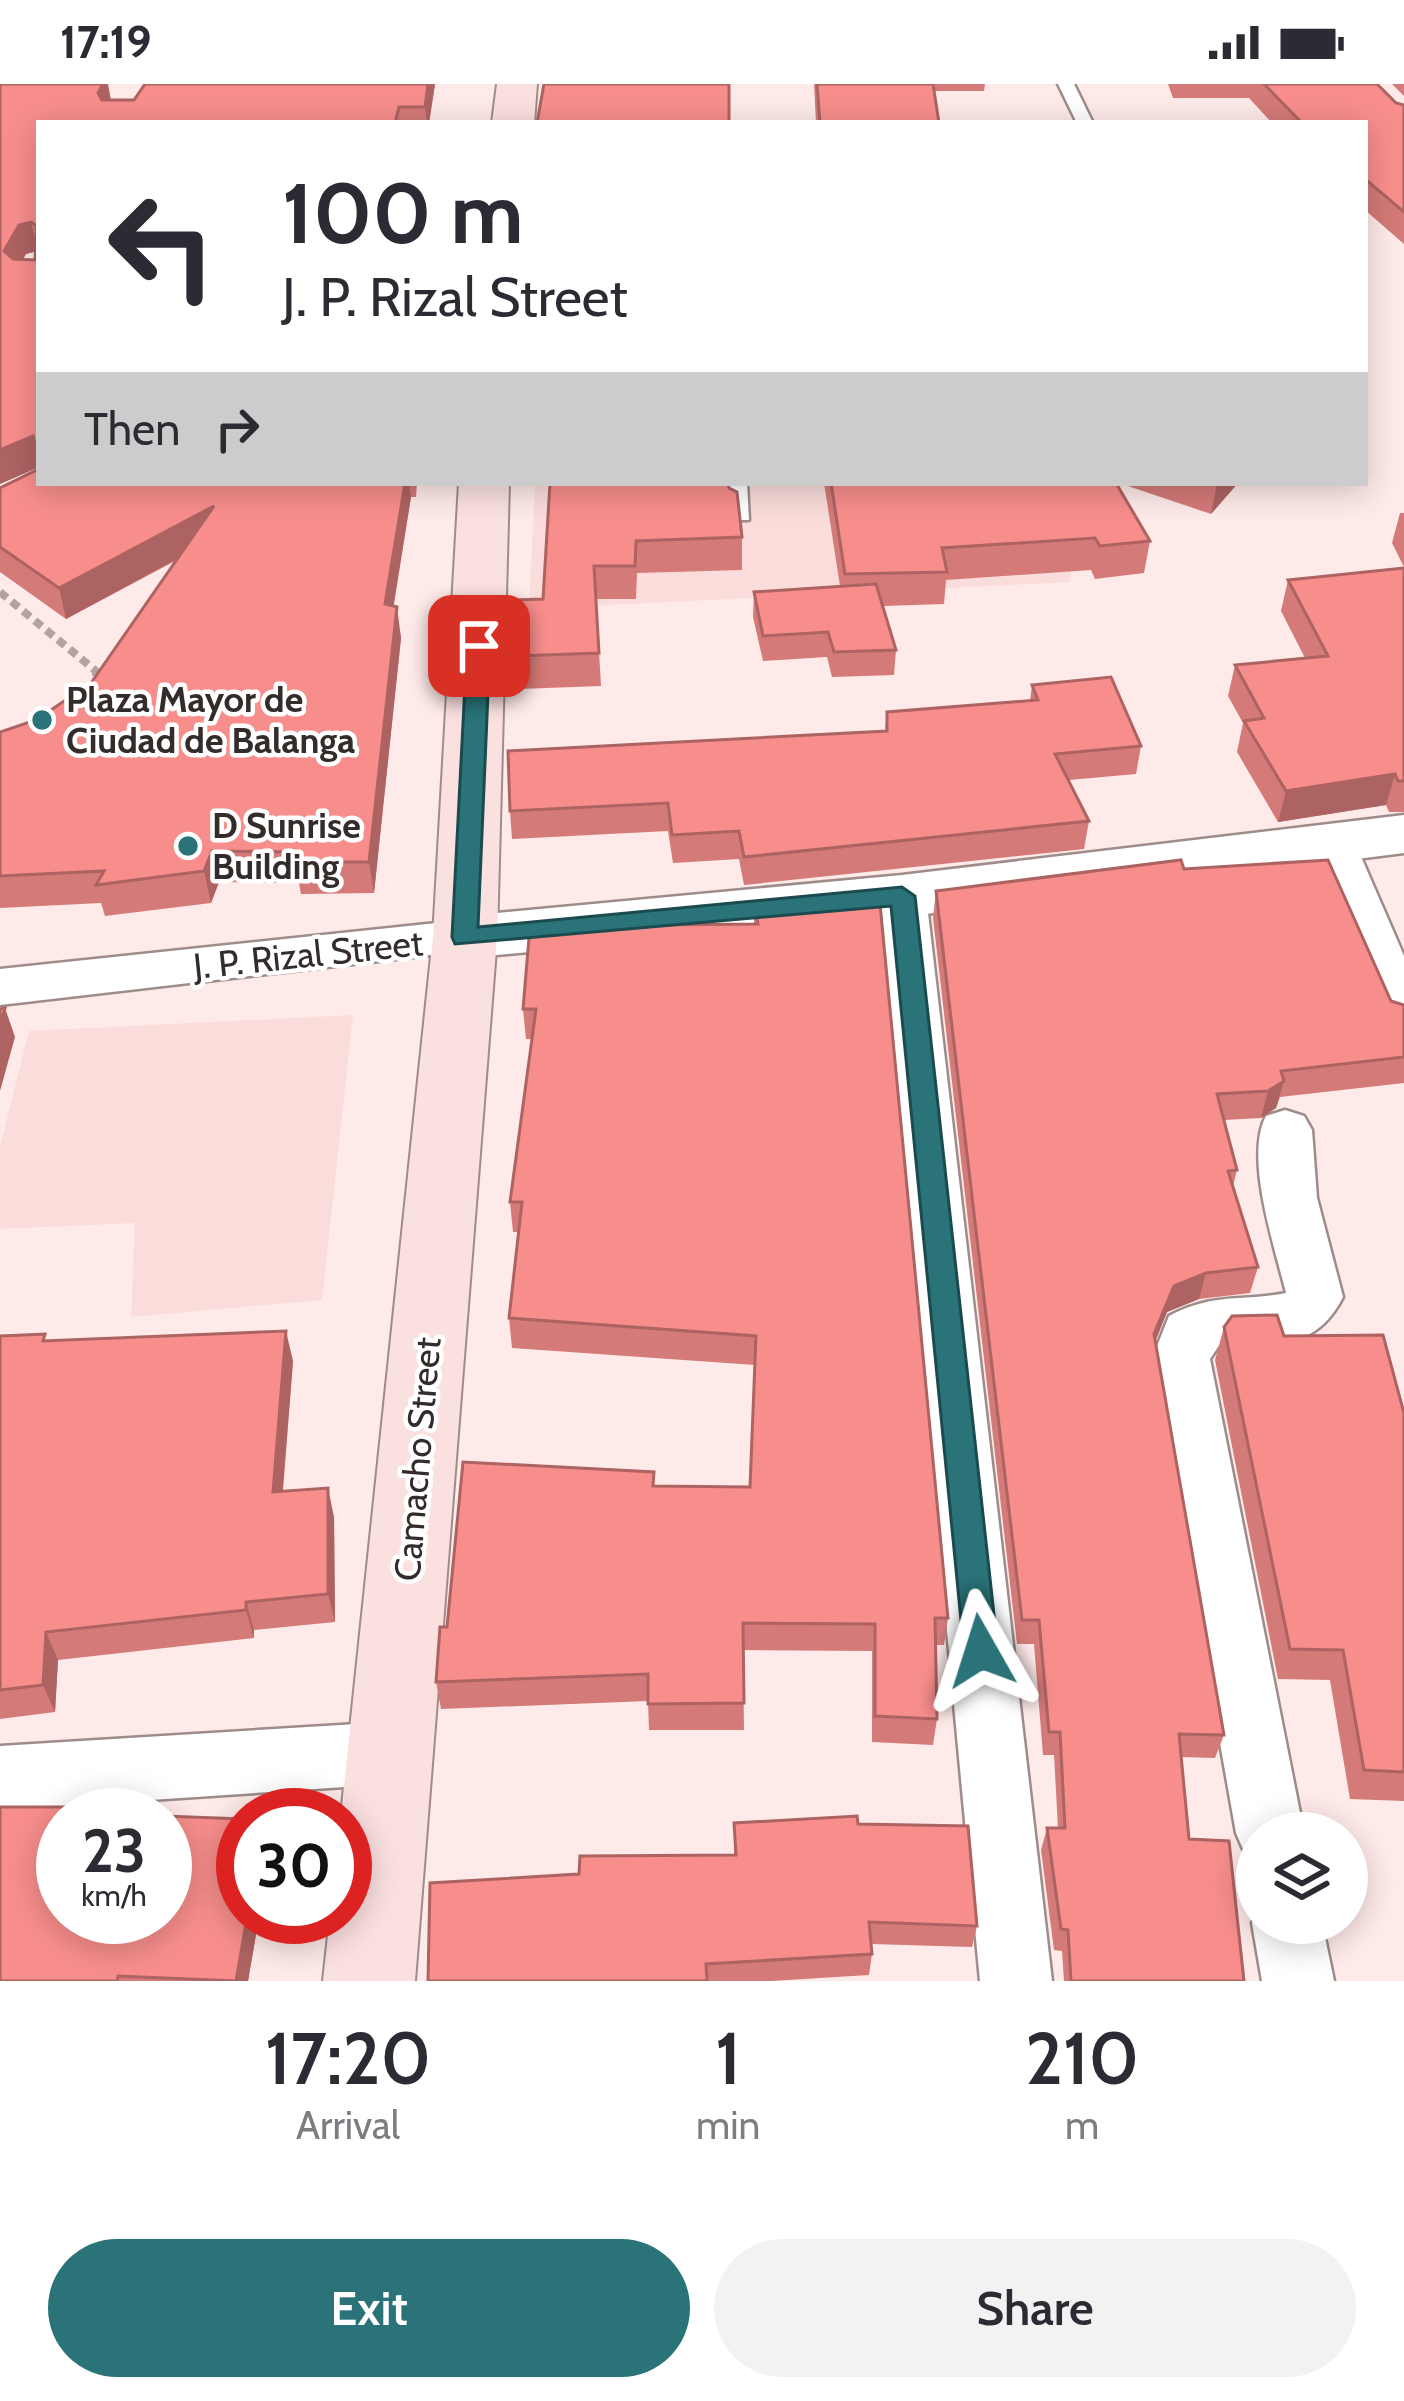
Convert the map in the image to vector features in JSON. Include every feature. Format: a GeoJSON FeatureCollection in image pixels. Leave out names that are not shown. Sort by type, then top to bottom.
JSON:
{"type":"FeatureCollection","features":[{"type":"Feature","properties":{"kind":"main road"},"geometry":{"type":"LineString","coordinates":[[513,120],[518,84]]}},
{"type":"Feature","properties":{"kind":"main road","name":"Camacho Street"},"geometry":{"type":"LineString","coordinates":[[369,1981],[465,937],[484,486]]}},
{"type":"Feature","properties":{"kind":"street","name":"J. P. Rizal Street"},"geometry":{"type":"LineString","coordinates":[[0,987],[902,896],[1404,834]]}},
{"type":"Feature","properties":{"kind":"street"},"geometry":{"type":"LineString","coordinates":[[1331,843],[1404,1013]]}},
{"type":"Feature","properties":{"kind":"street"},"geometry":{"type":"LineString","coordinates":[[902,896],[1016,1981]]}},
{"type":"Feature","properties":{"kind":"street"},"geometry":{"type":"LineString","coordinates":[[1266,1812],[1181,1359],[1190,1333],[1213,1321],[1300,1317],[1315,1297],[1290,1198],[1285,1130]]}},
{"type":"Feature","properties":{"kind":"street"},"geometry":{"type":"LineString","coordinates":[[0,1778],[390,1753]]}},
{"type":"Feature","properties":{"kind":"street"},"geometry":{"type":"LineString","coordinates":[[1291,1944],[1298,1981]]}},
{"type":"Feature","properties":{"kind":"lane"},"geometry":{"type":"LineString","coordinates":[[1066,84],[1084,120]]}},
{"type":"Feature","properties":{"kind":"lane"},"geometry":{"type":"LineString","coordinates":[[737,486],[741,515]]}},
{"type":"Feature","properties":{"kind":"path"},"geometry":{"type":"LineString","coordinates":[[0,592],[96,671],[95,704]]}},
{"type":"Feature","properties":{"kind":"shaded area"},"geometry":{"type":"Polygon","coordinates":[[[535,486],[1096,486],[1077,515],[1070,582],[529,609],[535,486]]]}},
{"type":"Feature","properties":{"kind":"shaded area"},"geometry":{"type":"Polygon","coordinates":[[[353,1015],[322,1300],[131,1317],[135,1223],[0,1229],[0,1147],[29,1031],[353,1015]]]}},
{"type":"Feature","properties":{"kind":"building"},"geometry":{"type":"Polygon","coordinates":[[[0,84],[103,84],[98,93],[102,100],[134,100],[145,84],[428,84],[425,107],[399,107],[396,120],[36,120],[36,225],[19,225],[4,251],[13,259],[35,260],[36,243],[36,448],[33,436],[0,450],[0,84]]]}},
{"type":"Feature","properties":{"kind":"building"},"geometry":{"type":"Polygon","coordinates":[[[544,84],[729,84],[729,120],[538,120],[544,84]]]}},
{"type":"Feature","properties":{"kind":"building"},"geometry":{"type":"Polygon","coordinates":[[[817,84],[933,84],[939,120],[820,120],[817,84]]]}},
{"type":"Feature","properties":{"kind":"building"},"geometry":{"type":"Polygon","coordinates":[[[1264,84],[1377,84],[1404,105],[1404,212],[1368,182],[1368,120],[1299,120],[1264,84]]]}},
{"type":"Feature","properties":{"kind":"building"},"geometry":{"type":"Polygon","coordinates":[[[36,470],[36,486],[405,486],[385,604],[397,607],[369,862],[296,862],[297,852],[212,851],[204,871],[96,885],[104,871],[0,876],[0,732],[36,720],[91,683],[214,506],[59,588],[0,547],[0,488],[36,470]]]}},
{"type":"Feature","properties":{"kind":"building"},"geometry":{"type":"Polygon","coordinates":[[[550,486],[729,486],[737,492],[742,537],[636,541],[635,566],[594,566],[599,653],[517,656],[515,600],[543,599],[550,486]]]}},
{"type":"Feature","properties":{"kind":"building"},"geometry":{"type":"Polygon","coordinates":[[[831,486],[1118,486],[1150,541],[1100,546],[1095,538],[942,548],[947,572],[845,574],[831,486]]]}},
{"type":"Feature","properties":{"kind":"building"},"geometry":{"type":"Polygon","coordinates":[[[1404,568],[1404,781],[1398,781],[1395,774],[1286,791],[1244,721],[1264,718],[1235,665],[1328,656],[1288,580],[1404,568]]]}},
{"type":"Feature","properties":{"kind":"building"},"geometry":{"type":"Polygon","coordinates":[[[876,584],[896,650],[834,652],[828,632],[763,636],[754,592],[876,584]]]}},
{"type":"Feature","properties":{"kind":"building"},"geometry":{"type":"Polygon","coordinates":[[[1111,677],[1141,746],[1055,754],[1089,821],[744,857],[739,831],[672,835],[668,803],[510,811],[508,751],[887,731],[887,712],[1038,700],[1032,685],[1111,677]]]}},
{"type":"Feature","properties":{"kind":"building"},"geometry":{"type":"Polygon","coordinates":[[[1181,860],[1184,869],[1328,860],[1391,1001],[1404,1005],[1404,1057],[1281,1071],[1284,1081],[1268,1091],[1217,1094],[1237,1170],[1228,1171],[1258,1267],[1206,1273],[1174,1286],[1154,1334],[1224,1735],[1179,1734],[1189,1839],[1229,1841],[1236,1944],[1240,1944],[1244,1981],[1071,1981],[1068,1930],[1061,1929],[1047,1828],[1065,1828],[1060,1732],[1049,1732],[1039,1620],[1022,1620],[936,891],[1181,860]]]}},
{"type":"Feature","properties":{"kind":"building"},"geometry":{"type":"Polygon","coordinates":[[[879,893],[948,1618],[935,1618],[937,1719],[875,1716],[875,1624],[743,1623],[744,1703],[648,1704],[648,1674],[436,1682],[440,1627],[447,1627],[463,1462],[654,1472],[653,1486],[750,1487],[756,1336],[509,1318],[522,1202],[510,1202],[536,1009],[523,1009],[530,926],[758,924],[754,905],[879,893]]]}},
{"type":"Feature","properties":{"kind":"building"},"geometry":{"type":"Polygon","coordinates":[[[1277,1315],[1284,1336],[1383,1335],[1404,1413],[1404,1772],[1364,1770],[1343,1650],[1290,1649],[1224,1327],[1232,1316],[1277,1315]]]}},
{"type":"Feature","properties":{"kind":"building"},"geometry":{"type":"Polygon","coordinates":[[[286,1331],[273,1492],[328,1488],[328,1594],[246,1602],[246,1610],[46,1632],[43,1685],[0,1690],[0,1336],[45,1334],[43,1341],[286,1331]]]}},
{"type":"Feature","properties":{"kind":"building"},"geometry":{"type":"Polygon","coordinates":[[[0,1807],[36,1807],[36,1944],[192,1944],[192,1817],[216,1818],[216,1944],[242,1944],[236,1981],[118,1976],[117,1981],[0,1981],[0,1807]]]}},
{"type":"Feature","properties":{"kind":"building"},"geometry":{"type":"Polygon","coordinates":[[[857,1816],[858,1824],[968,1826],[977,1926],[869,1922],[872,1954],[706,1964],[707,1981],[428,1981],[430,1883],[579,1874],[580,1856],[736,1855],[734,1823],[857,1816]]]}},
{"type":"Feature","properties":{"kind":"place","name":"Plaza Mayor de Ciudad de Balanga"},"geometry":{"type":"Point","coordinates":[42,720]}},
{"type":"Feature","properties":{"kind":"place","name":"D Sunrise Building"},"geometry":{"type":"Point","coordinates":[188,846]}},
{"type":"Feature","properties":{"kind":"route"},"geometry":{"type":"LineString","coordinates":[[479,646],[465,937],[902,896],[981,1651]]}}]}
